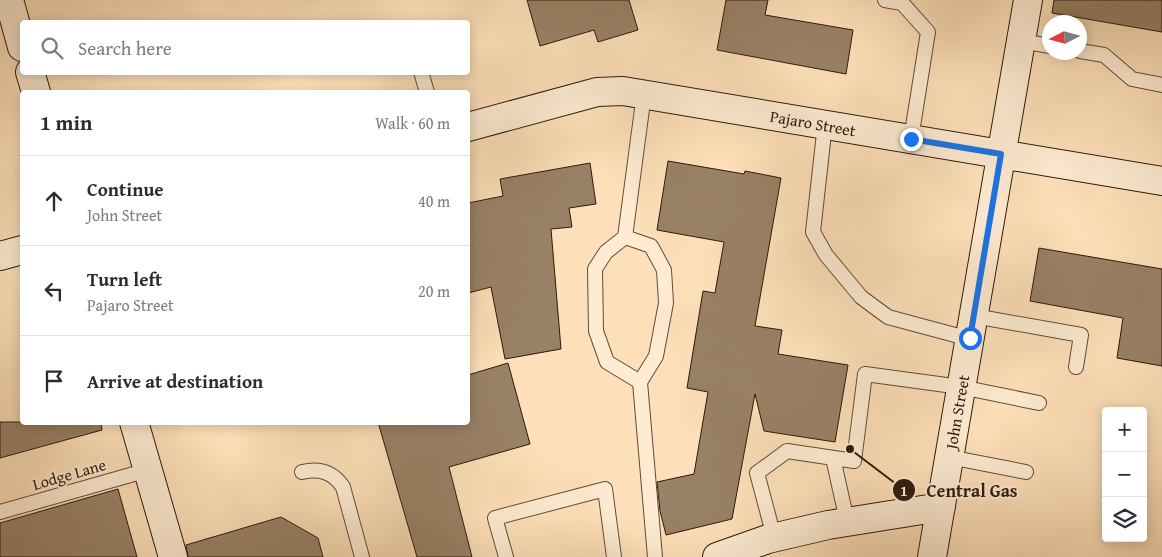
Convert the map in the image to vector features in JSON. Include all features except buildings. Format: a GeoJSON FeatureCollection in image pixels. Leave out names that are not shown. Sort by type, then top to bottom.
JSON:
{"type":"FeatureCollection","features":[{"type":"Feature","properties":{"kind":"street"},"geometry":{"type":"LineString","coordinates":[[9,0],[20,40]]}},
{"type":"Feature","properties":{"kind":"street","name":"John Street"},"geometry":{"type":"LineString","coordinates":[[932,557],[1028,0]]}},
{"type":"Feature","properties":{"kind":"street"},"geometry":{"type":"LineString","coordinates":[[31,75],[35,90]]}},
{"type":"Feature","properties":{"kind":"street","name":"Pajaro Street"},"geometry":{"type":"LineString","coordinates":[[470,126],[597,92],[623,91],[1162,181]]}},
{"type":"Feature","properties":{"kind":"street"},"geometry":{"type":"LineString","coordinates":[[0,256],[20,251]]}},
{"type":"Feature","properties":{"kind":"street"},"geometry":{"type":"LineString","coordinates":[[135,425],[173,557]]}},
{"type":"Feature","properties":{"kind":"street"},"geometry":{"type":"LineString","coordinates":[[717,557],[774,537],[847,521],[940,508]]}},
{"type":"Feature","properties":{"kind":"lane"},"geometry":{"type":"LineString","coordinates":[[0,2],[9,0]]}},
{"type":"Feature","properties":{"kind":"lane"},"geometry":{"type":"LineString","coordinates":[[885,0],[903,2],[928,32],[911,139]]}},
{"type":"Feature","properties":{"kind":"lane"},"geometry":{"type":"LineString","coordinates":[[1021,41],[1042,45]]}},
{"type":"Feature","properties":{"kind":"lane"},"geometry":{"type":"LineString","coordinates":[[1087,52],[1104,55],[1132,79],[1162,84]]}},
{"type":"Feature","properties":{"kind":"lane"},"geometry":{"type":"LineString","coordinates":[[423,75],[426,90]]}},
{"type":"Feature","properties":{"kind":"lane"},"geometry":{"type":"LineString","coordinates":[[640,382],[607,362],[596,331],[595,269],[606,252],[625,238],[644,94]]}},
{"type":"Feature","properties":{"kind":"lane"},"geometry":{"type":"LineString","coordinates":[[825,124],[813,232],[826,255],[861,297],[888,317],[972,327],[1082,335],[1076,367]]}},
{"type":"Feature","properties":{"kind":"lane"},"geometry":{"type":"LineString","coordinates":[[625,238],[651,246],[664,270],[666,303],[656,356],[640,382],[655,557]]}},
{"type":"Feature","properties":{"kind":"lane"},"geometry":{"type":"LineString","coordinates":[[774,537],[757,473],[787,451],[854,461],[865,374],[1039,402]]}},
{"type":"Feature","properties":{"kind":"lane"},"geometry":{"type":"LineString","coordinates":[[949,457],[1026,472]]}},
{"type":"Feature","properties":{"kind":"lane"},"geometry":{"type":"LineString","coordinates":[[833,458],[847,521]]}},
{"type":"Feature","properties":{"kind":"lane"},"geometry":{"type":"LineString","coordinates":[[302,472],[315,469],[337,478],[343,487],[362,557]]}},
{"type":"Feature","properties":{"kind":"lane","name":"Lodge Lane"},"geometry":{"type":"LineString","coordinates":[[0,512],[148,470]]}},
{"type":"Feature","properties":{"kind":"lane"},"geometry":{"type":"LineString","coordinates":[[506,557],[495,518],[605,489],[614,557]]}},
{"type":"Feature","properties":{"kind":"place","name":"Central Gas"},"geometry":{"type":"Point","coordinates":[850,449]}},
{"type":"Feature","properties":{"kind":"route"},"geometry":{"type":"LineString","coordinates":[[911,139],[1001,154],[970,338]]}}]}
